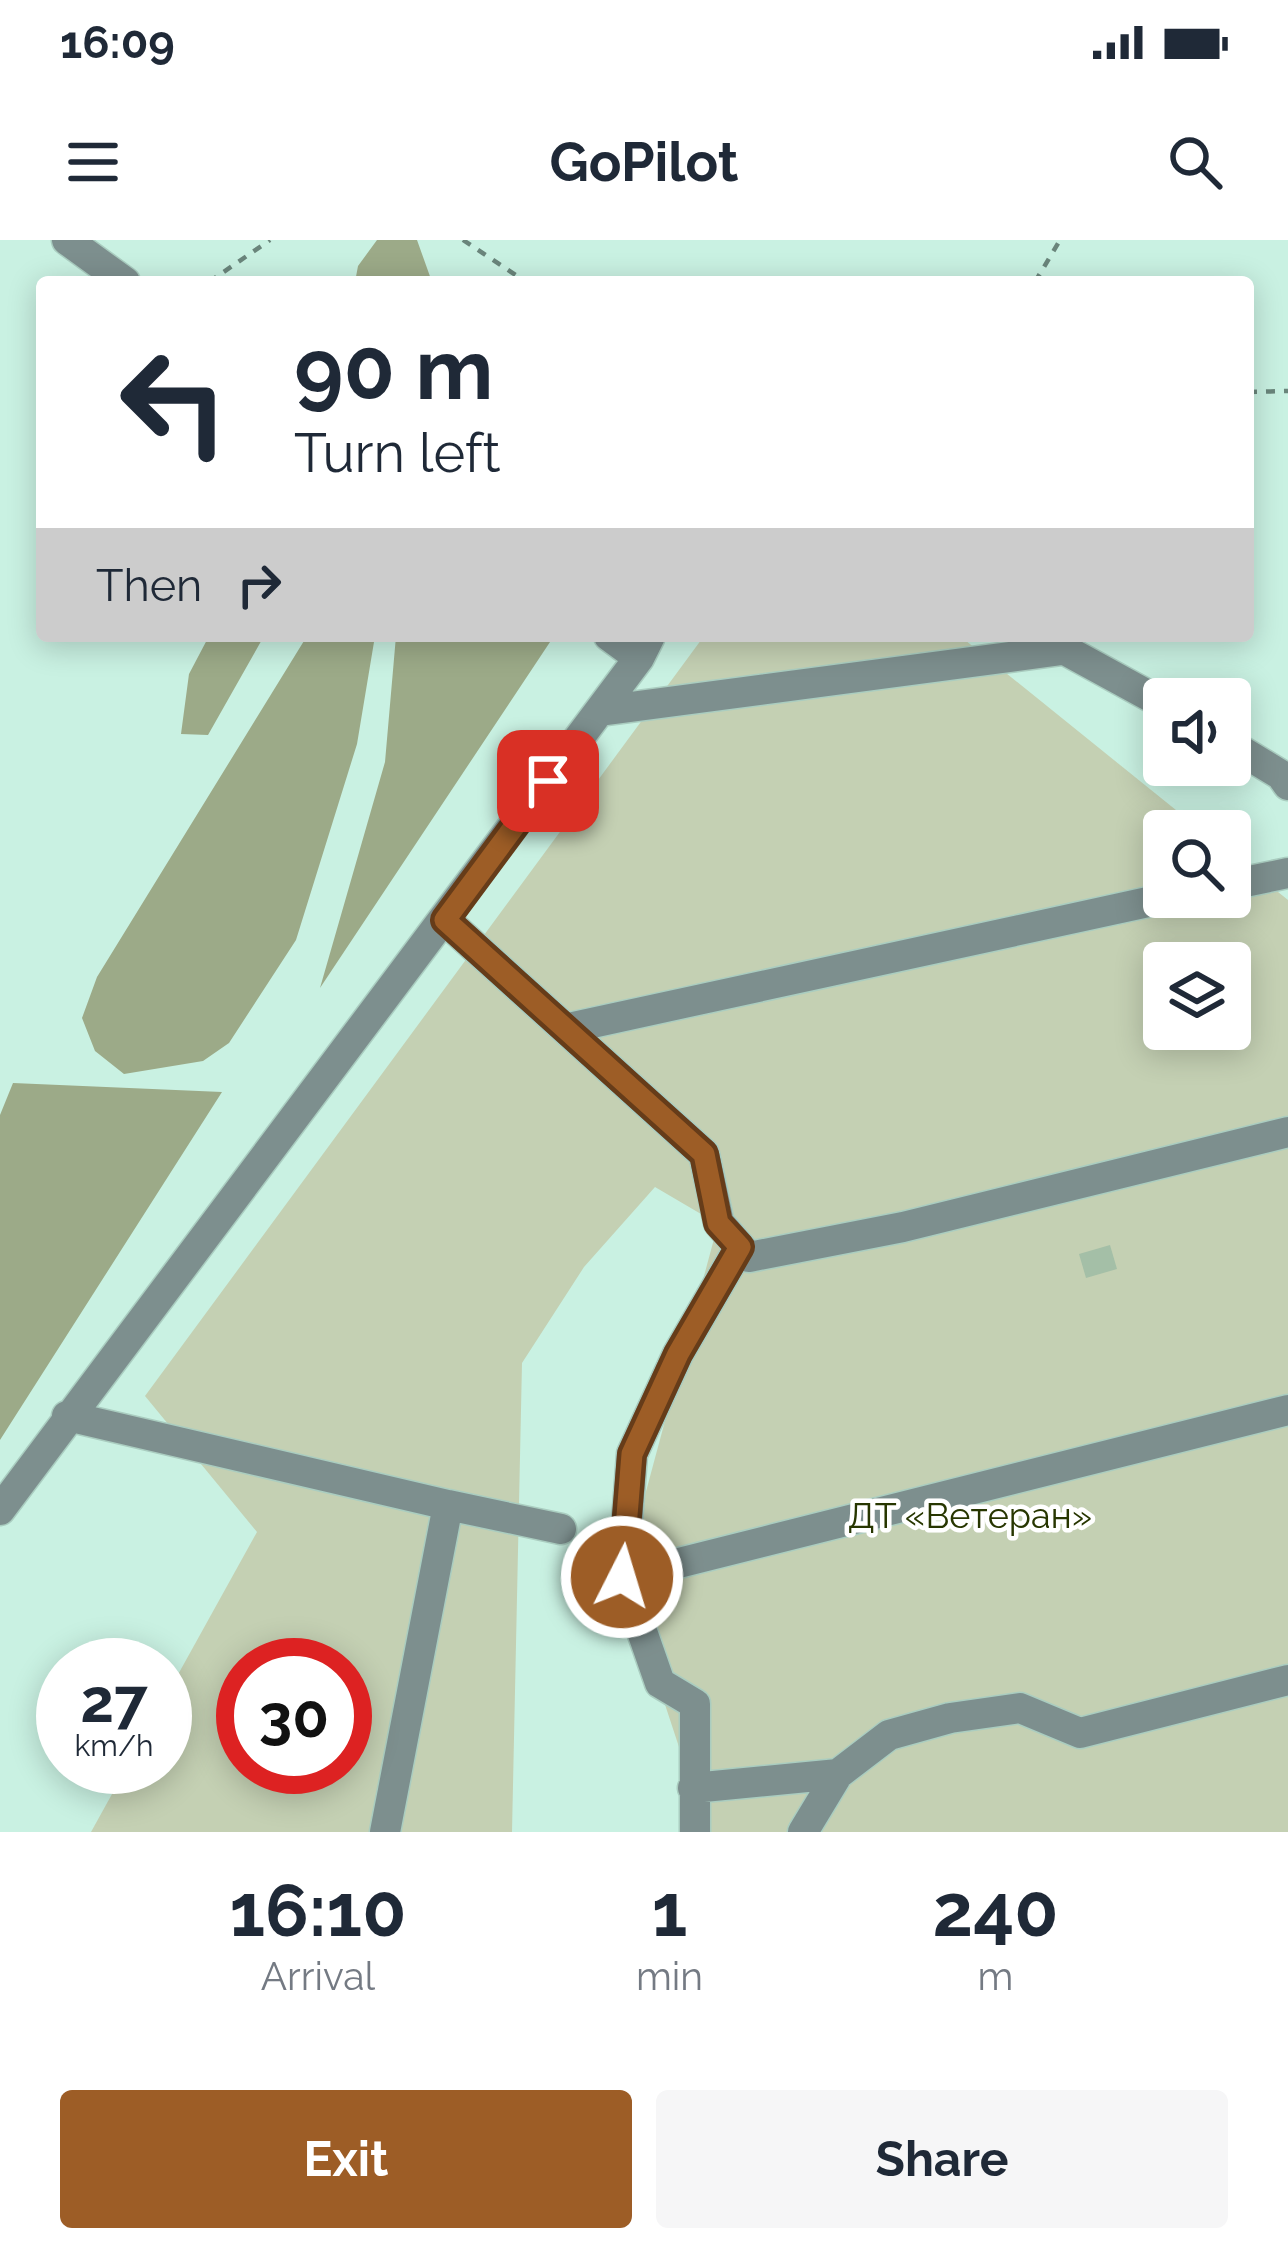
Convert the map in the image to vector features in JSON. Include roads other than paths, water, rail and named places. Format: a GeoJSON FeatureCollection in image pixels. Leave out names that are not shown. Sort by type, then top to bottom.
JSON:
{"type":"FeatureCollection","features":[{"type":"Feature","properties":{"kind":"street"},"geometry":{"type":"LineString","coordinates":[[67,240],[117,276]]}},
{"type":"Feature","properties":{"kind":"street"},"geometry":{"type":"LineString","coordinates":[[600,712],[1052,643],[1143,693]]}},
{"type":"Feature","properties":{"kind":"street"},"geometry":{"type":"LineString","coordinates":[[0,1510],[645,647]]}},
{"type":"Feature","properties":{"kind":"street"},"geometry":{"type":"LineString","coordinates":[[1251,757],[1281,775],[1288,785]]}},
{"type":"Feature","properties":{"kind":"street"},"geometry":{"type":"LineString","coordinates":[[1251,881],[1288,873]]}},
{"type":"Feature","properties":{"kind":"street"},"geometry":{"type":"LineString","coordinates":[[569,1028],[1143,903]]}},
{"type":"Feature","properties":{"kind":"street"},"geometry":{"type":"LineString","coordinates":[[445,920],[704,1154],[718,1223],[749,1257],[903,1227],[1288,1132]]}},
{"type":"Feature","properties":{"kind":"street"},"geometry":{"type":"LineString","coordinates":[[695,1832],[695,1704],[660,1683],[622,1577],[632,1454],[678,1354],[740,1247]]}},
{"type":"Feature","properties":{"kind":"street"},"geometry":{"type":"LineString","coordinates":[[622,1577],[1288,1410]]}},
{"type":"Feature","properties":{"kind":"street"},"geometry":{"type":"LineString","coordinates":[[67,1416],[561,1528]]}},
{"type":"Feature","properties":{"kind":"street"},"geometry":{"type":"LineString","coordinates":[[385,1832],[448,1505]]}},
{"type":"Feature","properties":{"kind":"street"},"geometry":{"type":"LineString","coordinates":[[803,1832],[838,1774],[889,1735],[950,1718],[1020,1708],[1080,1733],[1288,1680]]}},
{"type":"Feature","properties":{"kind":"street"},"geometry":{"type":"LineString","coordinates":[[693,1789],[838,1774]]}},
{"type":"Feature","properties":{"kind":"park label","name":"ДТ «Ветеран»"},"geometry":{"type":"Point","coordinates":[970,1515]}}]}
